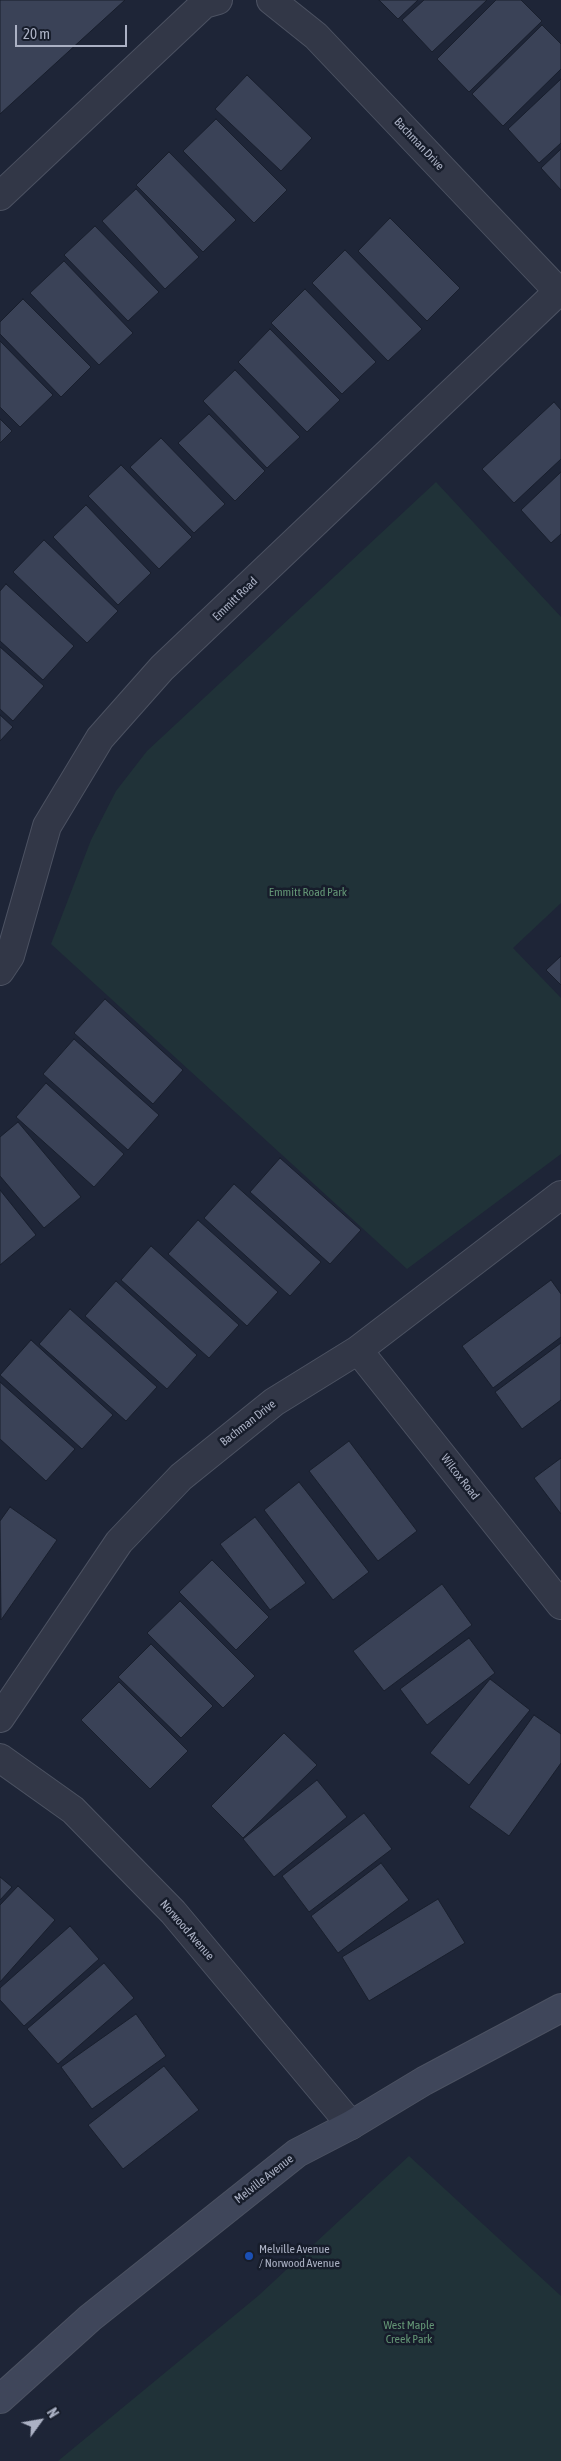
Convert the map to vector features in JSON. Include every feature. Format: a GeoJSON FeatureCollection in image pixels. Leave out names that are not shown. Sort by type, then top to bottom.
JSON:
{"type":"FeatureCollection","features":[{"type":"Feature","properties":{"kind":"street"},"geometry":{"type":"LineString","coordinates":[[0,196],[204,4],[218,0]]}},
{"type":"Feature","properties":{"kind":"street","name":"Bachman Drive"},"geometry":{"type":"LineString","coordinates":[[271,0],[316,36],[560,292]]}},
{"type":"Feature","properties":{"kind":"street","name":"Emmitt Road"},"geometry":{"type":"LineString","coordinates":[[0,971],[10,956],[47,826],[100,738],[162,668],[560,292]]}},
{"type":"Feature","properties":{"kind":"street","name":"Bachman Drive"},"geometry":{"type":"LineString","coordinates":[[0,1718],[118,1542],[181,1477],[274,1402],[358,1350],[561,1195]]}},
{"type":"Feature","properties":{"kind":"street","name":"Wilcox Road"},"geometry":{"type":"LineString","coordinates":[[358,1350],[561,1604]]}},
{"type":"Feature","properties":{"kind":"street","name":"Norwood Avenue"},"geometry":{"type":"LineString","coordinates":[[0,1758],[73,1810],[173,1912],[351,2125]]}},
{"type":"Feature","properties":{"kind":"street","name":"Melville Avenue"},"geometry":{"type":"LineString","coordinates":[[0,2399],[90,2318],[227,2207],[297,2154],[351,2125],[424,2081],[561,2008]]}},
{"type":"Feature","properties":{"kind":"green space","name":"Emmitt Road Park"},"geometry":{"type":"Polygon","coordinates":[[[436,482],[561,617],[561,903],[513,948],[561,998],[561,1154],[407,1269],[51,944],[91,840],[116,791],[147,751],[436,482]]]}},
{"type":"Feature","properties":{"kind":"green space","name":"West Maple Creek Park"},"geometry":{"type":"Polygon","coordinates":[[[409,2156],[561,2296],[561,2461],[58,2461],[258,2296],[409,2156]]]}},
{"type":"Feature","properties":{"kind":"building"},"geometry":{"type":"Polygon","coordinates":[[[0,0],[125,0],[0,114],[0,0]]]}},
{"type":"Feature","properties":{"kind":"building"},"geometry":{"type":"Polygon","coordinates":[[[379,0],[418,0],[398,19],[379,0]]]}},
{"type":"Feature","properties":{"kind":"building"},"geometry":{"type":"Polygon","coordinates":[[[424,0],[487,0],[432,52],[402,20],[424,0]]]}},
{"type":"Feature","properties":{"kind":"building"},"geometry":{"type":"Polygon","coordinates":[[[496,0],[521,0],[542,21],[469,92],[437,59],[496,0]]]}},
{"type":"Feature","properties":{"kind":"building"},"geometry":{"type":"Polygon","coordinates":[[[542,25],[561,44],[561,69],[503,126],[472,94],[542,25]]]}},
{"type":"Feature","properties":{"kind":"building"},"geometry":{"type":"Polygon","coordinates":[[[247,75],[312,138],[281,171],[215,109],[247,75]]]}},
{"type":"Feature","properties":{"kind":"building"},"geometry":{"type":"Polygon","coordinates":[[[561,79],[561,143],[539,163],[508,129],[561,79]]]}},
{"type":"Feature","properties":{"kind":"building"},"geometry":{"type":"Polygon","coordinates":[[[216,119],[287,190],[254,223],[183,151],[216,119]]]}},
{"type":"Feature","properties":{"kind":"building"},"geometry":{"type":"Polygon","coordinates":[[[561,149],[561,190],[541,168],[561,149]]]}},
{"type":"Feature","properties":{"kind":"building"},"geometry":{"type":"Polygon","coordinates":[[[169,152],[236,220],[203,252],[136,185],[169,152]]]}},
{"type":"Feature","properties":{"kind":"building"},"geometry":{"type":"Polygon","coordinates":[[[136,189],[199,257],[165,289],[102,221],[136,189]]]}},
{"type":"Feature","properties":{"kind":"building"},"geometry":{"type":"Polygon","coordinates":[[[390,218],[460,288],[427,321],[358,251],[390,218]]]}},
{"type":"Feature","properties":{"kind":"building"},"geometry":{"type":"Polygon","coordinates":[[[95,226],[159,292],[128,321],[64,255],[95,226]]]}},
{"type":"Feature","properties":{"kind":"building"},"geometry":{"type":"Polygon","coordinates":[[[345,250],[422,329],[388,361],[312,283],[345,250]]]}},
{"type":"Feature","properties":{"kind":"building"},"geometry":{"type":"Polygon","coordinates":[[[64,261],[133,333],[99,365],[30,293],[64,261]]]}},
{"type":"Feature","properties":{"kind":"building"},"geometry":{"type":"Polygon","coordinates":[[[305,289],[376,362],[342,394],[271,323],[305,289]]]}},
{"type":"Feature","properties":{"kind":"building"},"geometry":{"type":"Polygon","coordinates":[[[23,299],[91,367],[61,397],[0,334],[0,322],[23,299]]]}},
{"type":"Feature","properties":{"kind":"building"},"geometry":{"type":"Polygon","coordinates":[[[270,329],[340,400],[307,432],[238,362],[270,329]]]}},
{"type":"Feature","properties":{"kind":"building"},"geometry":{"type":"Polygon","coordinates":[[[0,341],[53,395],[20,427],[0,407],[0,341]]]}},
{"type":"Feature","properties":{"kind":"building"},"geometry":{"type":"Polygon","coordinates":[[[235,370],[300,437],[267,468],[203,401],[235,370]]]}},
{"type":"Feature","properties":{"kind":"building"},"geometry":{"type":"Polygon","coordinates":[[[554,402],[561,410],[561,459],[514,503],[482,469],[554,402]]]}},
{"type":"Feature","properties":{"kind":"building"},"geometry":{"type":"Polygon","coordinates":[[[209,414],[265,471],[235,501],[178,443],[209,414]]]}},
{"type":"Feature","properties":{"kind":"building"},"geometry":{"type":"Polygon","coordinates":[[[0,419],[12,431],[0,443],[0,419]]]}},
{"type":"Feature","properties":{"kind":"building"},"geometry":{"type":"Polygon","coordinates":[[[161,438],[225,504],[194,533],[130,467],[161,438]]]}},
{"type":"Feature","properties":{"kind":"building"},"geometry":{"type":"Polygon","coordinates":[[[121,465],[192,537],[159,569],[88,496],[121,465]]]}},
{"type":"Feature","properties":{"kind":"building"},"geometry":{"type":"Polygon","coordinates":[[[561,472],[561,534],[551,543],[521,510],[561,472]]]}},
{"type":"Feature","properties":{"kind":"building"},"geometry":{"type":"Polygon","coordinates":[[[86,505],[151,573],[118,605],[53,537],[86,505]]]}},
{"type":"Feature","properties":{"kind":"building"},"geometry":{"type":"Polygon","coordinates":[[[44,540],[118,611],[87,643],[13,572],[44,540]]]}},
{"type":"Feature","properties":{"kind":"building"},"geometry":{"type":"Polygon","coordinates":[[[6,584],[74,646],[43,680],[0,641],[0,591],[6,584]]]}},
{"type":"Feature","properties":{"kind":"building"},"geometry":{"type":"Polygon","coordinates":[[[0,647],[44,686],[13,721],[0,709],[0,647]]]}},
{"type":"Feature","properties":{"kind":"building"},"geometry":{"type":"Polygon","coordinates":[[[0,715],[13,727],[0,741],[0,715]]]}},
{"type":"Feature","properties":{"kind":"building"},"geometry":{"type":"Polygon","coordinates":[[[561,956],[561,985],[546,970],[561,956]]]}},
{"type":"Feature","properties":{"kind":"building"},"geometry":{"type":"Polygon","coordinates":[[[105,999],[183,1070],[153,1104],[74,1033],[105,999]]]}},
{"type":"Feature","properties":{"kind":"building"},"geometry":{"type":"Polygon","coordinates":[[[74,1039],[159,1115],[128,1150],[43,1074],[74,1039]]]}},
{"type":"Feature","properties":{"kind":"building"},"geometry":{"type":"Polygon","coordinates":[[[46,1083],[124,1154],[94,1187],[16,1117],[46,1083]]]}},
{"type":"Feature","properties":{"kind":"building"},"geometry":{"type":"Polygon","coordinates":[[[18,1122],[81,1197],[44,1228],[0,1176],[0,1137],[18,1122]]]}},
{"type":"Feature","properties":{"kind":"building"},"geometry":{"type":"Polygon","coordinates":[[[280,1158],[361,1230],[330,1264],[250,1192],[280,1158]]]}},
{"type":"Feature","properties":{"kind":"building"},"geometry":{"type":"Polygon","coordinates":[[[234,1184],[321,1262],[290,1296],[204,1218],[234,1184]]]}},
{"type":"Feature","properties":{"kind":"building"},"geometry":{"type":"Polygon","coordinates":[[[0,1190],[36,1235],[0,1265],[0,1190]]]}},
{"type":"Feature","properties":{"kind":"building"},"geometry":{"type":"Polygon","coordinates":[[[198,1220],[278,1292],[247,1326],[168,1254],[198,1220]]]}},
{"type":"Feature","properties":{"kind":"building"},"geometry":{"type":"Polygon","coordinates":[[[151,1246],[239,1325],[209,1358],[121,1280],[151,1246]]]}},
{"type":"Feature","properties":{"kind":"building"},"geometry":{"type":"Polygon","coordinates":[[[551,1280],[561,1294],[561,1337],[493,1388],[462,1346],[551,1280]]]}},
{"type":"Feature","properties":{"kind":"building"},"geometry":{"type":"Polygon","coordinates":[[[116,1281],[197,1355],[167,1389],[85,1316],[116,1281]]]}},
{"type":"Feature","properties":{"kind":"building"},"geometry":{"type":"Polygon","coordinates":[[[70,1309],[157,1387],[126,1421],[39,1344],[70,1309]]]}},
{"type":"Feature","properties":{"kind":"building"},"geometry":{"type":"Polygon","coordinates":[[[31,1340],[113,1415],[82,1449],[0,1375],[31,1340]]]}},
{"type":"Feature","properties":{"kind":"building"},"geometry":{"type":"Polygon","coordinates":[[[561,1343],[561,1400],[522,1429],[495,1392],[561,1343]]]}},
{"type":"Feature","properties":{"kind":"building"},"geometry":{"type":"Polygon","coordinates":[[[0,1382],[75,1449],[46,1481],[0,1439],[0,1382]]]}},
{"type":"Feature","properties":{"kind":"building"},"geometry":{"type":"Polygon","coordinates":[[[349,1441],[417,1531],[378,1561],[309,1471],[349,1441]]]}},
{"type":"Feature","properties":{"kind":"building"},"geometry":{"type":"Polygon","coordinates":[[[561,1458],[561,1514],[534,1478],[561,1458]]]}},
{"type":"Feature","properties":{"kind":"building"},"geometry":{"type":"Polygon","coordinates":[[[299,1482],[369,1572],[333,1600],[264,1510],[299,1482]]]}},
{"type":"Feature","properties":{"kind":"building"},"geometry":{"type":"Polygon","coordinates":[[[10,1507],[57,1540],[1,1620],[0,1521],[10,1507]]]}},
{"type":"Feature","properties":{"kind":"building"},"geometry":{"type":"Polygon","coordinates":[[[255,1517],[306,1583],[270,1610],[220,1544],[255,1517]]]}},
{"type":"Feature","properties":{"kind":"building"},"geometry":{"type":"Polygon","coordinates":[[[212,1560],[269,1617],[236,1650],[179,1592],[212,1560]]]}},
{"type":"Feature","properties":{"kind":"building"},"geometry":{"type":"Polygon","coordinates":[[[442,1584],[472,1625],[384,1691],[353,1651],[442,1584]]]}},
{"type":"Feature","properties":{"kind":"building"},"geometry":{"type":"Polygon","coordinates":[[[180,1601],[255,1676],[223,1708],[147,1633],[180,1601]]]}},
{"type":"Feature","properties":{"kind":"building"},"geometry":{"type":"Polygon","coordinates":[[[469,1638],[495,1673],[427,1725],[400,1689],[469,1638]]]}},
{"type":"Feature","properties":{"kind":"building"},"geometry":{"type":"Polygon","coordinates":[[[151,1644],[213,1706],[181,1738],[118,1677],[151,1644]]]}},
{"type":"Feature","properties":{"kind":"building"},"geometry":{"type":"Polygon","coordinates":[[[490,1679],[530,1710],[469,1785],[430,1753],[490,1679]]]}},
{"type":"Feature","properties":{"kind":"building"},"geometry":{"type":"Polygon","coordinates":[[[119,1682],[188,1751],[150,1789],[81,1720],[119,1682]]]}},
{"type":"Feature","properties":{"kind":"building"},"geometry":{"type":"Polygon","coordinates":[[[534,1715],[561,1734],[561,1763],[509,1836],[469,1807],[534,1715]]]}},
{"type":"Feature","properties":{"kind":"building"},"geometry":{"type":"Polygon","coordinates":[[[284,1733],[317,1765],[243,1838],[211,1806],[284,1733]]]}},
{"type":"Feature","properties":{"kind":"building"},"geometry":{"type":"Polygon","coordinates":[[[317,1780],[347,1817],[274,1877],[243,1839],[317,1780]]]}},
{"type":"Feature","properties":{"kind":"building"},"geometry":{"type":"Polygon","coordinates":[[[364,1813],[392,1849],[309,1912],[282,1876],[364,1813]]]}},
{"type":"Feature","properties":{"kind":"building"},"geometry":{"type":"Polygon","coordinates":[[[381,1863],[409,1900],[338,1953],[311,1916],[381,1863]]]}},
{"type":"Feature","properties":{"kind":"building"},"geometry":{"type":"Polygon","coordinates":[[[0,1877],[12,1887],[0,1900],[0,1877]]]}},
{"type":"Feature","properties":{"kind":"building"},"geometry":{"type":"Polygon","coordinates":[[[18,1886],[55,1920],[0,1982],[0,1905],[18,1886]]]}},
{"type":"Feature","properties":{"kind":"building"},"geometry":{"type":"Polygon","coordinates":[[[438,1899],[465,1943],[369,2001],[342,1957],[438,1899]]]}},
{"type":"Feature","properties":{"kind":"building"},"geometry":{"type":"Polygon","coordinates":[[[70,1926],[99,1959],[24,2026],[0,2000],[0,1988],[70,1926]]]}},
{"type":"Feature","properties":{"kind":"building"},"geometry":{"type":"Polygon","coordinates":[[[104,1963],[134,1998],[58,2064],[27,2029],[104,1963]]]}},
{"type":"Feature","properties":{"kind":"building"},"geometry":{"type":"Polygon","coordinates":[[[136,2014],[166,2056],[92,2109],[61,2067],[136,2014]]]}},
{"type":"Feature","properties":{"kind":"building"},"geometry":{"type":"Polygon","coordinates":[[[164,2066],[199,2110],[123,2169],[88,2125],[164,2066]]]}},
{"type":"Feature","properties":{"kind":"place","name":"Melville Avenue / Norwood Avenue"},"geometry":{"type":"Point","coordinates":[249,2256]}}]}
